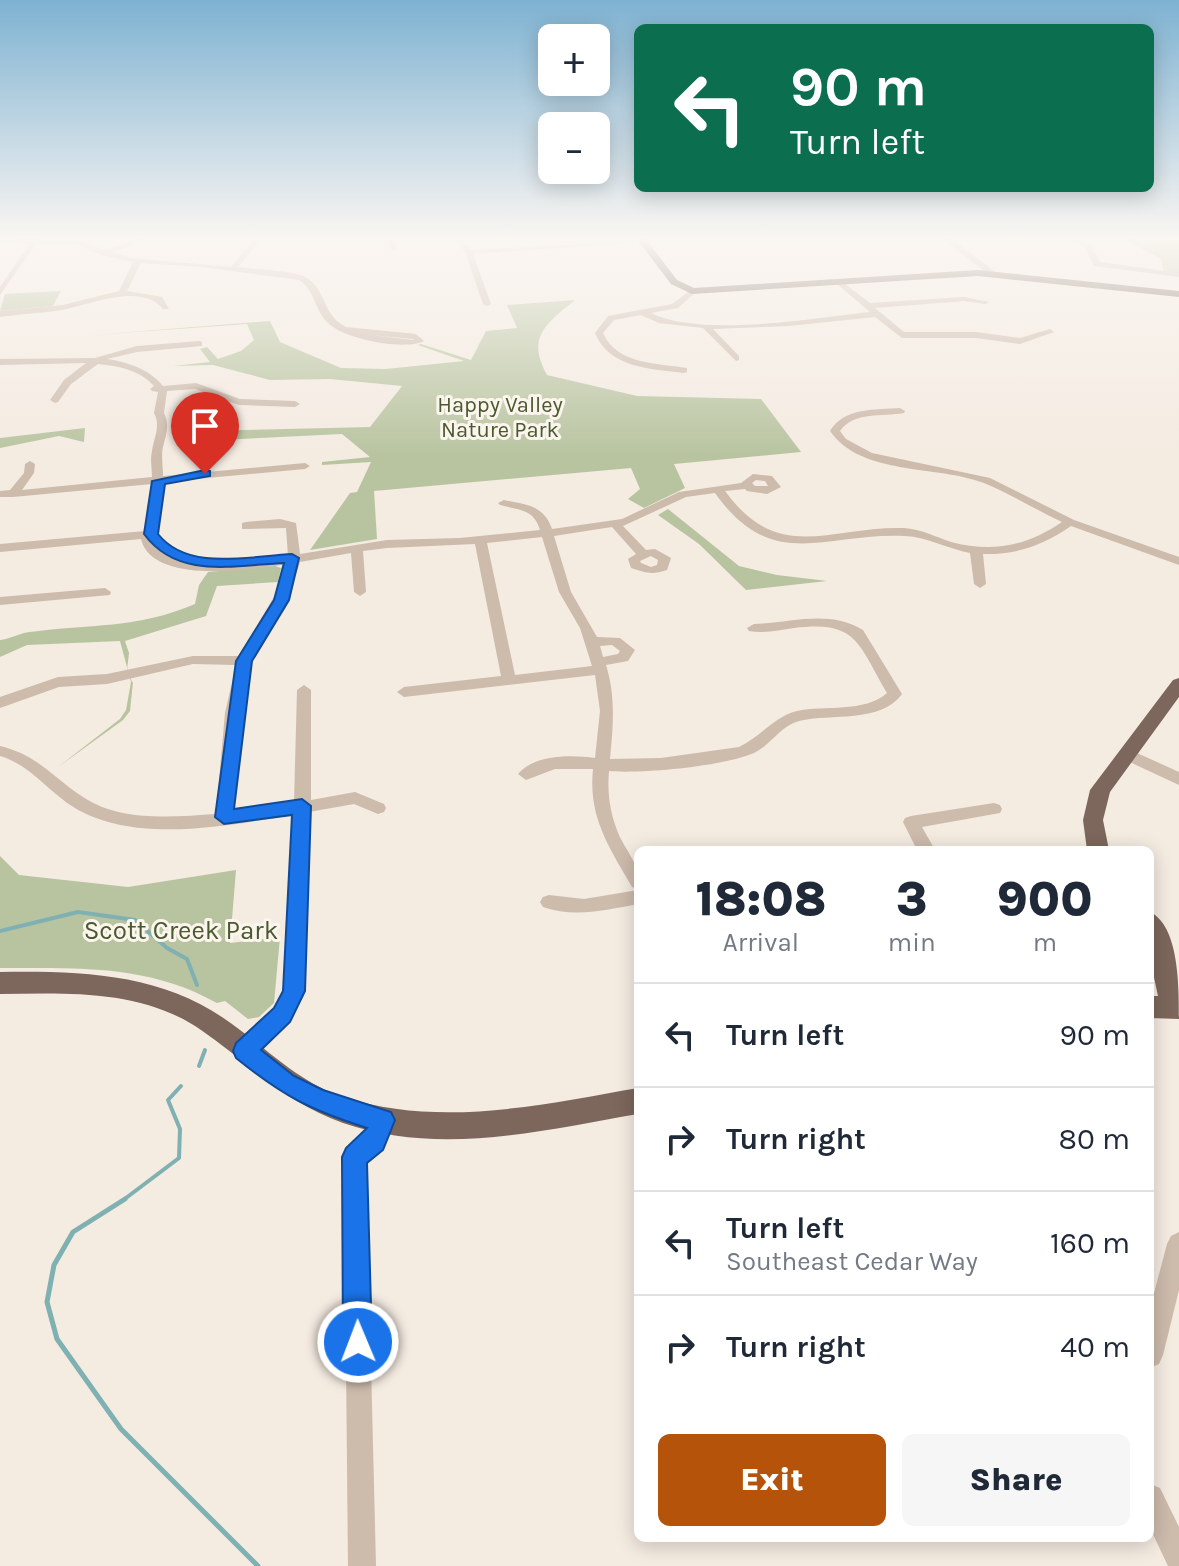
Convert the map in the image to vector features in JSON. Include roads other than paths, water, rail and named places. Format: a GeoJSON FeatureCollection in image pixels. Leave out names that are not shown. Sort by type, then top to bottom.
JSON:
{"type":"FeatureCollection","features":[{"type":"Feature","properties":{"kind":"main road"},"geometry":{"type":"LineString","coordinates":[[1097,846],[1093,820],[1096,800],[1179,684]]}},
{"type":"Feature","properties":{"kind":"main road"},"geometry":{"type":"LineString","coordinates":[[1154,934],[1172,986]]}},
{"type":"Feature","properties":{"kind":"main road"},"geometry":{"type":"LineString","coordinates":[[1154,946],[1163,958],[1172,986]]}},
{"type":"Feature","properties":{"kind":"main road"},"geometry":{"type":"LineString","coordinates":[[0,983],[70,982],[131,988],[190,1010],[286,1084],[319,1101],[383,1120],[418,1126],[469,1126],[634,1102]]}},
{"type":"Feature","properties":{"kind":"main road"},"geometry":{"type":"LineString","coordinates":[[1154,1003],[1172,986]]}},
{"type":"Feature","properties":{"kind":"street"},"geometry":{"type":"LineString","coordinates":[[0,314],[26,311]]}},
{"type":"Feature","properties":{"kind":"street"},"geometry":{"type":"LineString","coordinates":[[324,311],[328,319],[344,329],[403,345],[420,341],[416,337],[344,329]]}},
{"type":"Feature","properties":{"kind":"street"},"geometry":{"type":"LineString","coordinates":[[640,311],[666,324],[706,327],[877,314]]}},
{"type":"Feature","properties":{"kind":"street"},"geometry":{"type":"LineString","coordinates":[[640,311],[605,322],[599,333],[603,344],[635,362],[684,370]]}},
{"type":"Feature","properties":{"kind":"street"},"geometry":{"type":"LineString","coordinates":[[874,311],[908,336],[976,335],[1020,341],[1050,332]]}},
{"type":"Feature","properties":{"kind":"street"},"geometry":{"type":"LineString","coordinates":[[706,327],[736,358]]}},
{"type":"Feature","properties":{"kind":"street"},"geometry":{"type":"LineString","coordinates":[[55,400],[67,381],[93,362],[122,350],[199,344]]}},
{"type":"Feature","properties":{"kind":"street"},"geometry":{"type":"LineString","coordinates":[[0,360],[116,365],[155,386],[196,386],[239,402],[295,404]]}},
{"type":"Feature","properties":{"kind":"street"},"geometry":{"type":"LineString","coordinates":[[155,386],[159,407],[154,418],[152,445],[157,448],[156,465],[151,469],[154,482],[150,495],[154,497],[151,534],[146,540],[153,552],[188,566],[220,567],[357,548],[480,540],[615,524],[644,516],[674,497],[747,485]]}},
{"type":"Feature","properties":{"kind":"street"},"geometry":{"type":"LineString","coordinates":[[900,411],[846,419],[838,424],[835,431],[842,441],[869,456],[986,480],[1070,522],[1179,561]]}},
{"type":"Feature","properties":{"kind":"street"},"geometry":{"type":"LineString","coordinates":[[6,494],[29,473],[30,464]]}},
{"type":"Feature","properties":{"kind":"street"},"geometry":{"type":"LineString","coordinates":[[6,494],[74,492],[245,469],[305,466]]}},
{"type":"Feature","properties":{"kind":"street"},"geometry":{"type":"LineString","coordinates":[[717,488],[740,521],[781,538],[815,541],[905,532],[976,550],[1033,546],[1070,522]]}},
{"type":"Feature","properties":{"kind":"street"},"geometry":{"type":"LineString","coordinates":[[504,503],[535,510],[543,519],[565,592],[592,642],[607,711],[599,793],[605,821],[634,875]]}},
{"type":"Feature","properties":{"kind":"street"},"geometry":{"type":"LineString","coordinates":[[224,817],[244,661],[282,600],[292,558],[292,526],[280,523],[246,526]]}},
{"type":"Feature","properties":{"kind":"street"},"geometry":{"type":"LineString","coordinates":[[615,524],[642,553]]}},
{"type":"Feature","properties":{"kind":"street"},"geometry":{"type":"LineString","coordinates":[[0,548],[151,534]]}},
{"type":"Feature","properties":{"kind":"street"},"geometry":{"type":"LineString","coordinates":[[480,540],[509,681]]}},
{"type":"Feature","properties":{"kind":"street"},"geometry":{"type":"LineString","coordinates":[[357,548],[360,592]]}},
{"type":"Feature","properties":{"kind":"street"},"geometry":{"type":"LineString","coordinates":[[976,550],[980,584]]}},
{"type":"Feature","properties":{"kind":"street"},"geometry":{"type":"LineString","coordinates":[[0,601],[105,592]]}},
{"type":"Feature","properties":{"kind":"street"},"geometry":{"type":"LineString","coordinates":[[526,774],[555,761],[639,766],[749,750],[786,720],[877,705],[895,694],[858,633],[850,626],[832,622],[754,628]]}},
{"type":"Feature","properties":{"kind":"street"},"geometry":{"type":"LineString","coordinates":[[404,692],[509,681],[599,666],[623,658],[628,650],[615,641],[592,642]]}},
{"type":"Feature","properties":{"kind":"street"},"geometry":{"type":"LineString","coordinates":[[0,703],[58,682],[107,679],[193,660],[244,661]]}},
{"type":"Feature","properties":{"kind":"street"},"geometry":{"type":"LineString","coordinates":[[244,1051],[282,1015],[294,991],[304,690]]}},
{"type":"Feature","properties":{"kind":"street"},"geometry":{"type":"LineString","coordinates":[[0,751],[32,762],[65,794],[106,814],[170,822],[355,798],[378,808]]}},
{"type":"Feature","properties":{"kind":"street"},"geometry":{"type":"LineString","coordinates":[[1126,754],[1179,779]]}},
{"type":"Feature","properties":{"kind":"street"},"geometry":{"type":"LineString","coordinates":[[924,846],[911,822],[994,809]]}},
{"type":"Feature","properties":{"kind":"street"},"geometry":{"type":"LineString","coordinates":[[549,902],[584,906],[634,898]]}},
{"type":"Feature","properties":{"kind":"street"},"geometry":{"type":"LineString","coordinates":[[362,1566],[355,1157],[374,1141],[383,1120]]}},
{"type":"Feature","properties":{"kind":"street"},"geometry":{"type":"LineString","coordinates":[[1154,1340],[1179,1244]]}},
{"type":"Feature","properties":{"kind":"street"},"geometry":{"type":"LineString","coordinates":[[1154,1506],[1179,1557]]}},
{"type":"Feature","properties":{"kind":"waterway"},"geometry":{"type":"LineString","coordinates":[[0,931],[78,912],[135,920],[167,948],[187,959],[197,985]]}},
{"type":"Feature","properties":{"kind":"waterway"},"geometry":{"type":"LineString","coordinates":[[199,1066],[205,1050]]}},
{"type":"Feature","properties":{"kind":"waterway"},"geometry":{"type":"LineString","coordinates":[[123,1200],[179,1158],[180,1129],[168,1100],[181,1086]]}},
{"type":"Feature","properties":{"kind":"waterway"},"geometry":{"type":"LineString","coordinates":[[123,1200],[73,1232],[54,1265],[47,1302],[57,1339],[121,1429],[258,1566]]}},
{"type":"Feature","properties":{"kind":"park label","name":"Happy Valley Nature Park"},"geometry":{"type":"Point","coordinates":[500,416]}},
{"type":"Feature","properties":{"kind":"park label","name":"Scott Creek Park"},"geometry":{"type":"Point","coordinates":[181,930]}}]}
